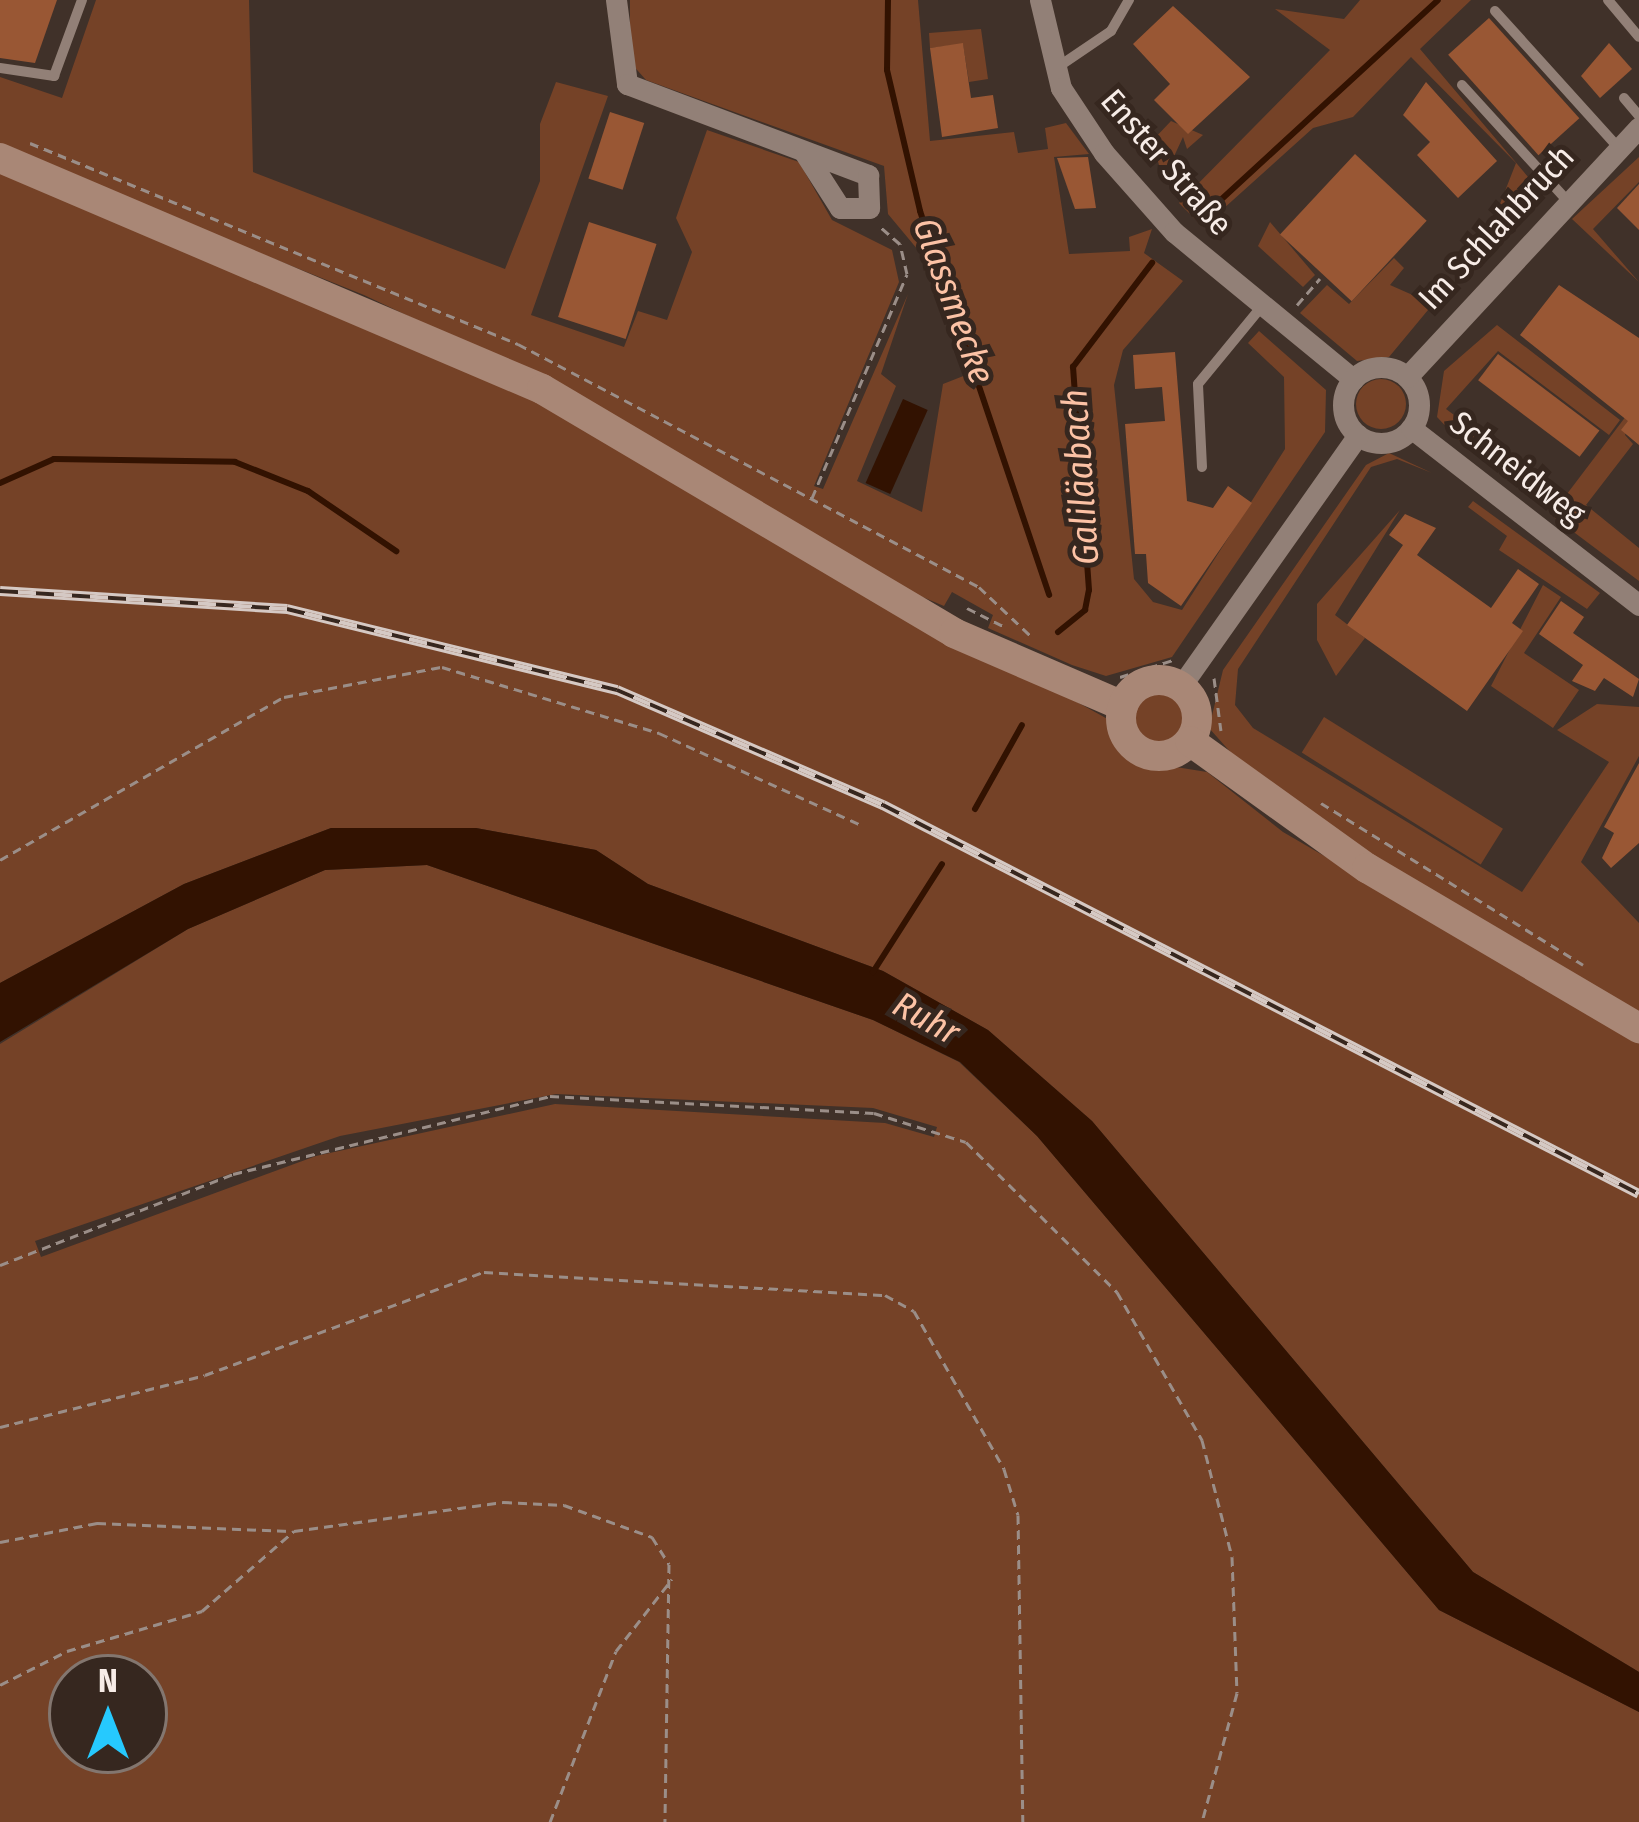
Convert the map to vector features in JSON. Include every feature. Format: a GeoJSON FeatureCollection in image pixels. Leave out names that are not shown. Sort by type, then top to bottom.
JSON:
{"type":"FeatureCollection","features":[{"type":"Feature","properties":{"kind":"main road"},"geometry":{"type":"LineString","coordinates":[[10,149],[542,389],[955,633],[1123,706],[1140,751],[1172,754],[1190,741],[1198,717],[1181,686],[1154,680],[1123,706]]}},
{"type":"Feature","properties":{"kind":"main road"},"geometry":{"type":"LineString","coordinates":[[1190,741],[1351,858],[1639,1028]]}},
{"type":"Feature","properties":{"kind":"street"},"geometry":{"type":"LineString","coordinates":[[616,0],[627,84],[868,175],[874,201],[850,213],[804,152]]}},
{"type":"Feature","properties":{"kind":"street","name":"Enster Straße"},"geometry":{"type":"LineString","coordinates":[[1040,0],[1054,69],[1104,153],[1262,306],[1353,379]]}},
{"type":"Feature","properties":{"kind":"street","name":"Im Schlahbruch"},"geometry":{"type":"LineString","coordinates":[[1406,376],[1565,198],[1639,127]]}},
{"type":"Feature","properties":{"kind":"street"},"geometry":{"type":"LineString","coordinates":[[1373,368],[1406,376],[1418,396],[1411,428],[1383,442],[1358,435],[1343,410],[1353,379],[1373,368]]}},
{"type":"Feature","properties":{"kind":"street","name":"Schneidweg"},"geometry":{"type":"LineString","coordinates":[[1411,428],[1639,605]]}},
{"type":"Feature","properties":{"kind":"street"},"geometry":{"type":"LineString","coordinates":[[1181,686],[1358,435]]}},
{"type":"Feature","properties":{"kind":"lane"},"geometry":{"type":"LineString","coordinates":[[0,68],[54,76],[82,0]]}},
{"type":"Feature","properties":{"kind":"lane"},"geometry":{"type":"LineString","coordinates":[[1054,69],[1112,31],[1129,0]]}},
{"type":"Feature","properties":{"kind":"lane"},"geometry":{"type":"LineString","coordinates":[[1608,0],[1639,37]]}},
{"type":"Feature","properties":{"kind":"lane"},"geometry":{"type":"LineString","coordinates":[[1495,11],[1618,147]]}},
{"type":"Feature","properties":{"kind":"lane"},"geometry":{"type":"LineString","coordinates":[[1462,86],[1565,198]]}},
{"type":"Feature","properties":{"kind":"lane"},"geometry":{"type":"LineString","coordinates":[[1624,98],[1639,116]]}},
{"type":"Feature","properties":{"kind":"lane"},"geometry":{"type":"LineString","coordinates":[[1202,467],[1198,384],[1262,306]]}},
{"type":"Feature","properties":{"kind":"path"},"geometry":{"type":"LineString","coordinates":[[10,149],[518,344],[811,501],[907,274],[892,235],[850,213]]}},
{"type":"Feature","properties":{"kind":"path"},"geometry":{"type":"LineString","coordinates":[[1307,292],[1320,279]]}},
{"type":"Feature","properties":{"kind":"path"},"geometry":{"type":"LineString","coordinates":[[967,608],[1037,643]]}},
{"type":"Feature","properties":{"kind":"path"},"geometry":{"type":"LineString","coordinates":[[0,860],[284,697],[442,667],[659,733],[859,824]]}},
{"type":"Feature","properties":{"kind":"path"},"geometry":{"type":"LineString","coordinates":[[0,1265],[233,1174],[550,1096],[874,1113],[966,1142],[1117,1292],[1202,1440],[1232,1557],[1237,1693],[1202,1822]]}},
{"type":"Feature","properties":{"kind":"path"},"geometry":{"type":"LineString","coordinates":[[0,1427],[205,1375],[484,1272],[885,1295],[914,1311],[1004,1469],[1018,1515],[1022,1822]]}},
{"type":"Feature","properties":{"kind":"path"},"geometry":{"type":"LineString","coordinates":[[0,1542],[98,1523],[294,1531],[503,1502],[564,1505],[652,1537],[672,1579],[665,1822]]}},
{"type":"Feature","properties":{"kind":"path"},"geometry":{"type":"LineString","coordinates":[[0,1685],[67,1651],[202,1611],[294,1531]]}},
{"type":"Feature","properties":{"kind":"path"},"geometry":{"type":"LineString","coordinates":[[550,1822],[616,1651],[672,1579]]}},
{"type":"Feature","properties":{"kind":"shaded area"},"geometry":{"type":"Polygon","coordinates":[[[96,0],[249,0],[253,172],[505,269],[540,181],[540,124],[556,82],[608,96],[531,315],[624,347],[638,311],[667,320],[692,252],[676,218],[707,130],[799,162],[832,220],[892,250],[899,282],[814,486],[823,489],[908,294],[881,374],[896,386],[857,481],[922,512],[943,384],[966,375],[923,256],[888,214],[884,166],[646,80],[630,62],[630,0],[918,0],[930,141],[1014,132],[1018,153],[1048,149],[1045,128],[1066,123],[1089,154],[1054,157],[1069,254],[1130,251],[1129,237],[1152,229],[1144,253],[1183,281],[1123,350],[1114,385],[1134,579],[1153,602],[1182,610],[1285,449],[1284,377],[1248,343],[1259,331],[1326,390],[1325,432],[1172,657],[1106,676],[1072,665],[988,628],[993,615],[952,592],[944,606],[896,586],[564,390],[364,295],[0,149],[0,77],[62,98],[96,0]]]}},
{"type":"Feature","properties":{"kind":"shaded area"},"geometry":{"type":"Polygon","coordinates":[[[1360,0],[1471,0],[1420,49],[1539,190],[1506,224],[1496,214],[1516,163],[1411,57],[1353,117],[1313,128],[1203,227],[1179,203],[1330,50],[1275,9],[1344,19],[1360,0]]]}},
{"type":"Feature","properties":{"kind":"shaded area"},"geometry":{"type":"Polygon","coordinates":[[[981,29],[988,79],[969,82],[963,44],[930,48],[929,33],[981,29]]]}},
{"type":"Feature","properties":{"kind":"shaded area"},"geometry":{"type":"Polygon","coordinates":[[[1171,121],[1203,135],[1187,149],[1183,137],[1170,165],[1159,165],[1152,141],[1171,121]]]}},
{"type":"Feature","properties":{"kind":"shaded area"},"geometry":{"type":"Polygon","coordinates":[[[1639,157],[1639,182],[1593,229],[1639,282],[1572,219],[1639,157]]]}},
{"type":"Feature","properties":{"kind":"shaded area"},"geometry":{"type":"Polygon","coordinates":[[[0,169],[518,392],[1113,722],[1132,760],[1207,772],[1283,832],[1639,1039],[1639,1672],[1473,1572],[1092,1121],[988,1030],[883,971],[648,884],[596,850],[476,828],[331,828],[184,884],[0,983],[0,169]]]}},
{"type":"Feature","properties":{"kind":"shaded area"},"geometry":{"type":"Polygon","coordinates":[[[1270,222],[1315,275],[1303,287],[1258,246],[1270,222]]]}},
{"type":"Feature","properties":{"kind":"shaded area"},"geometry":{"type":"Polygon","coordinates":[[[1394,258],[1404,268],[1390,285],[1433,304],[1389,357],[1357,361],[1300,313],[1327,285],[1349,304],[1394,258]]]}},
{"type":"Feature","properties":{"kind":"shaded area"},"geometry":{"type":"Polygon","coordinates":[[[1497,325],[1620,420],[1609,435],[1498,351],[1446,409],[1477,432],[1467,446],[1455,436],[1437,417],[1444,371],[1497,325]]]}},
{"type":"Feature","properties":{"kind":"shaded area"},"geometry":{"type":"Polygon","coordinates":[[[1381,379],[1399,386],[1406,404],[1399,422],[1381,429],[1363,422],[1356,404],[1363,386],[1381,379]]]}},
{"type":"Feature","properties":{"kind":"shaded area"},"geometry":{"type":"Polygon","coordinates":[[[1639,399],[1625,435],[1633,444],[1586,505],[1639,548],[1639,581],[1551,515],[1639,399]]]}},
{"type":"Feature","properties":{"kind":"shaded area"},"geometry":{"type":"Polygon","coordinates":[[[1389,453],[1432,473],[1397,459],[1371,467],[1238,669],[1235,705],[1253,728],[1522,892],[1609,762],[1557,730],[1597,704],[1639,707],[1639,756],[1581,862],[1639,923],[1639,1016],[1401,879],[1242,765],[1209,728],[1223,670],[1366,465],[1389,453]]]}},
{"type":"Feature","properties":{"kind":"shaded area"},"geometry":{"type":"Polygon","coordinates":[[[1473,501],[1600,593],[1587,609],[1499,550],[1507,536],[1468,507],[1473,501]]]}},
{"type":"Feature","properties":{"kind":"shaded area"},"geometry":{"type":"Polygon","coordinates":[[[1400,510],[1335,615],[1365,638],[1336,676],[1317,640],[1317,604],[1400,510]]]}},
{"type":"Feature","properties":{"kind":"shaded area"},"geometry":{"type":"Polygon","coordinates":[[[1543,585],[1561,597],[1524,653],[1579,690],[1553,728],[1491,686],[1543,585]]]}},
{"type":"Feature","properties":{"kind":"shaded area"},"geometry":{"type":"Polygon","coordinates":[[[1160,691],[1179,699],[1187,718],[1179,737],[1160,745],[1141,737],[1133,718],[1141,699],[1160,691]]]}},
{"type":"Feature","properties":{"kind":"shaded area"},"geometry":{"type":"Polygon","coordinates":[[[1324,717],[1503,829],[1481,864],[1302,753],[1324,717]]]}},
{"type":"Feature","properties":{"kind":"shaded area"},"geometry":{"type":"Polygon","coordinates":[[[427,865],[873,1020],[959,1062],[1037,1136],[1439,1610],[1639,1712],[1639,1822],[0,1822],[0,1044],[188,929],[325,870],[427,865]],[[556,1094],[340,1136],[35,1241],[41,1257],[316,1156],[555,1104],[885,1123],[934,1137],[937,1127],[873,1108],[556,1094]]]}},
{"type":"Feature","properties":{"kind":"water"},"geometry":{"type":"Polygon","coordinates":[[[903,399],[928,410],[890,494],[866,483],[903,399]]]}},
{"type":"Feature","properties":{"kind":"water","name":"Ruhr"},"geometry":{"type":"Polygon","coordinates":[[[331,828],[476,828],[596,850],[648,884],[883,971],[988,1030],[1092,1121],[1473,1572],[1639,1672],[1639,1712],[1439,1610],[1037,1136],[960,1062],[873,1020],[427,865],[325,870],[188,929],[0,1042],[0,983],[184,884],[331,828]]]}},
{"type":"Feature","properties":{"kind":"building"},"geometry":{"type":"Polygon","coordinates":[[[0,0],[57,0],[35,63],[0,58],[0,0]]]}},
{"type":"Feature","properties":{"kind":"building"},"geometry":{"type":"Polygon","coordinates":[[[1173,6],[1250,77],[1188,134],[1154,100],[1170,84],[1133,44],[1173,6]]]}},
{"type":"Feature","properties":{"kind":"building"},"geometry":{"type":"Polygon","coordinates":[[[1489,18],[1579,118],[1538,155],[1448,55],[1489,18]]]}},
{"type":"Feature","properties":{"kind":"building"},"geometry":{"type":"Polygon","coordinates":[[[963,43],[971,98],[993,95],[998,128],[942,137],[930,48],[963,43]]]}},
{"type":"Feature","properties":{"kind":"building"},"geometry":{"type":"Polygon","coordinates":[[[1609,43],[1632,69],[1600,98],[1581,76],[1609,43]]]}},
{"type":"Feature","properties":{"kind":"building"},"geometry":{"type":"Polygon","coordinates":[[[1426,82],[1497,161],[1458,198],[1417,155],[1430,142],[1403,115],[1426,82]]]}},
{"type":"Feature","properties":{"kind":"building"},"geometry":{"type":"Polygon","coordinates":[[[610,112],[644,123],[623,190],[588,179],[610,112]]]}},
{"type":"Feature","properties":{"kind":"building"},"geometry":{"type":"Polygon","coordinates":[[[1355,154],[1427,221],[1352,301],[1280,234],[1355,154]]]}},
{"type":"Feature","properties":{"kind":"building"},"geometry":{"type":"Polygon","coordinates":[[[1088,157],[1096,208],[1075,209],[1057,158],[1088,157]]]}},
{"type":"Feature","properties":{"kind":"building"},"geometry":{"type":"Polygon","coordinates":[[[1639,184],[1639,230],[1617,208],[1639,184]]]}},
{"type":"Feature","properties":{"kind":"building"},"geometry":{"type":"Polygon","coordinates":[[[589,222],[657,244],[626,339],[558,317],[589,222]]]}},
{"type":"Feature","properties":{"kind":"building"},"geometry":{"type":"Polygon","coordinates":[[[1559,285],[1639,338],[1639,445],[1621,430],[1628,421],[1520,335],[1559,285]]]}},
{"type":"Feature","properties":{"kind":"building"},"geometry":{"type":"Polygon","coordinates":[[[1175,352],[1187,501],[1213,508],[1228,486],[1252,503],[1181,606],[1148,583],[1146,554],[1135,554],[1125,424],[1165,421],[1162,387],[1135,389],[1133,355],[1175,352]]]}},
{"type":"Feature","properties":{"kind":"building"},"geometry":{"type":"Polygon","coordinates":[[[1498,354],[1599,430],[1580,457],[1478,380],[1498,354]]]}},
{"type":"Feature","properties":{"kind":"building"},"geometry":{"type":"Polygon","coordinates":[[[1405,514],[1436,528],[1417,555],[1491,608],[1518,569],[1539,584],[1512,623],[1523,631],[1467,711],[1347,625],[1403,545],[1389,535],[1405,514]]]}},
{"type":"Feature","properties":{"kind":"building"},"geometry":{"type":"Polygon","coordinates":[[[1561,601],[1584,617],[1573,633],[1639,679],[1633,697],[1604,678],[1595,691],[1572,681],[1583,665],[1539,634],[1561,601]]]}},
{"type":"Feature","properties":{"kind":"building"},"geometry":{"type":"Polygon","coordinates":[[[1639,763],[1639,843],[1611,868],[1602,858],[1614,833],[1604,827],[1639,763]]]}},
{"type":"Feature","properties":{"kind":"waterway","name":"Glassmecke"},"geometry":{"type":"LineString","coordinates":[[888,0],[887,70],[920,211],[1049,595]]}},
{"type":"Feature","properties":{"kind":"waterway","name":"Galiläabach"},"geometry":{"type":"LineString","coordinates":[[1200,219],[1438,0]]}},
{"type":"Feature","properties":{"kind":"waterway","name":"Galiläabach"},"geometry":{"type":"LineString","coordinates":[[1058,632],[1085,610],[1089,590],[1073,367],[1152,263]]}},
{"type":"Feature","properties":{"kind":"waterway"},"geometry":{"type":"LineString","coordinates":[[0,483],[54,459],[235,462],[308,491],[396,551]]}},
{"type":"Feature","properties":{"kind":"waterway","name":"Glassmecke"},"geometry":{"type":"LineString","coordinates":[[975,809],[1022,725]]}},
{"type":"Feature","properties":{"kind":"waterway","name":"Glassmecke"},"geometry":{"type":"LineString","coordinates":[[873,972],[942,864]]}},
{"type":"Feature","properties":{"kind":"railway"},"geometry":{"type":"LineString","coordinates":[[0,591],[287,609],[617,690],[883,805],[1639,1194]]}}]}
